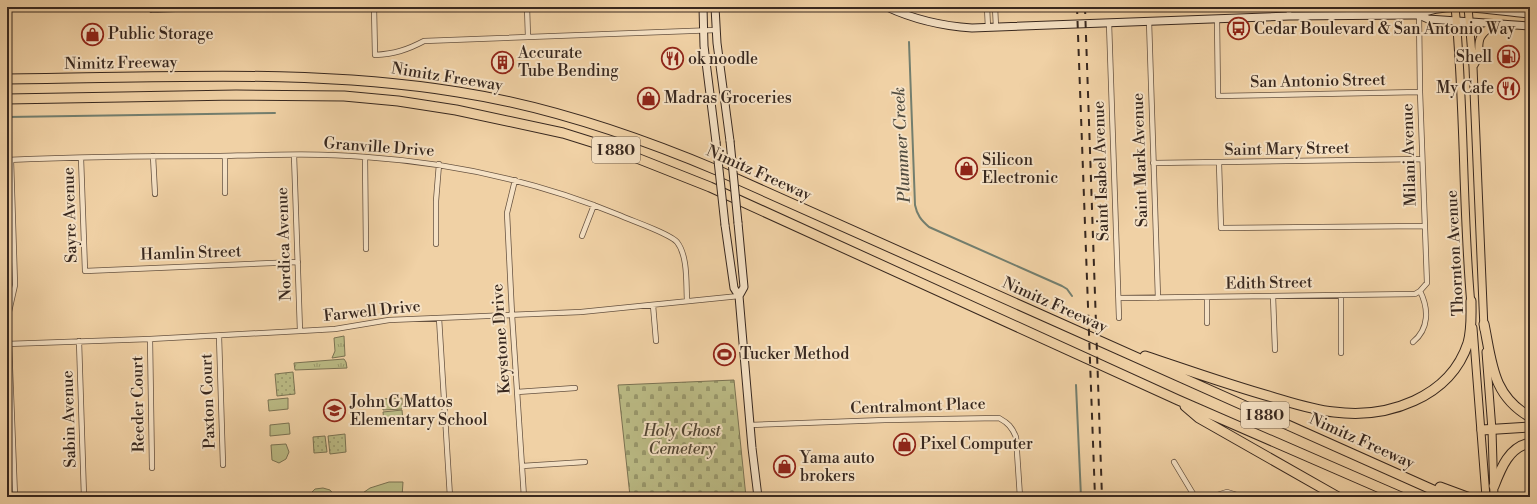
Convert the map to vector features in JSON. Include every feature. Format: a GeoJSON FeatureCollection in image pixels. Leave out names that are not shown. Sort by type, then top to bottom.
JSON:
{"type":"FeatureCollection","features":[{"type":"Feature","properties":{"kind":"highway","name":"Nimitz Freeway"},"geometry":{"type":"LineString","coordinates":[[7,79],[236,76],[345,79],[459,92],[515,103],[597,126],[675,152],[1081,334],[1378,464],[1449,497]]}},
{"type":"Feature","properties":{"kind":"highway","name":"Nimitz Freeway"},"geometry":{"type":"LineString","coordinates":[[7,99],[236,95],[344,96],[398,101],[456,110],[563,133],[614,149],[710,187],[1178,400],[1401,497]]}},
{"type":"Feature","properties":{"kind":"highway"},"geometry":{"type":"LineString","coordinates":[[1081,334],[1229,385],[1302,406],[1334,413],[1374,412],[1402,406],[1416,400],[1435,390],[1449,377],[1457,367],[1468,343],[1471,329],[1471,301]]}},
{"type":"Feature","properties":{"kind":"highway"},"geometry":{"type":"LineString","coordinates":[[1484,324],[1494,374],[1498,386],[1510,403],[1530,417]]}},
{"type":"Feature","properties":{"kind":"highway"},"geometry":{"type":"LineString","coordinates":[[1178,400],[1199,418],[1338,497]]}},
{"type":"Feature","properties":{"kind":"highway"},"geometry":{"type":"LineString","coordinates":[[1482,430],[1530,427]]}},
{"type":"Feature","properties":{"kind":"highway"},"geometry":{"type":"LineString","coordinates":[[1494,486],[1502,465],[1509,456],[1518,448],[1530,444]]}},
{"type":"Feature","properties":{"kind":"highway"},"geometry":{"type":"LineString","coordinates":[[1378,464],[1467,497]]}},
{"type":"Feature","properties":{"kind":"main road"},"geometry":{"type":"LineString","coordinates":[[703,7],[704,46],[725,225],[734,288],[739,296],[758,497]]}},
{"type":"Feature","properties":{"kind":"main road"},"geometry":{"type":"LineString","coordinates":[[715,7],[716,30],[730,141],[744,287],[739,296]]}},
{"type":"Feature","properties":{"kind":"main road"},"geometry":{"type":"LineString","coordinates":[[887,7],[906,16],[945,26],[988,28],[1289,16],[1419,15],[1428,19],[1530,26]]}},
{"type":"Feature","properties":{"kind":"main road"},"geometry":{"type":"LineString","coordinates":[[1419,15],[1429,9],[1455,7],[1468,7],[1530,14]]}},
{"type":"Feature","properties":{"kind":"main road","name":"Thornton Avenue"},"geometry":{"type":"LineString","coordinates":[[1455,7],[1460,64],[1466,239],[1486,497]]}},
{"type":"Feature","properties":{"kind":"main road","name":"Thornton Avenue"},"geometry":{"type":"LineString","coordinates":[[1468,7],[1473,67],[1484,324],[1492,430],[1494,497]]}},
{"type":"Feature","properties":{"kind":"main road"},"geometry":{"type":"LineString","coordinates":[[1473,67],[1477,60],[1478,41],[1481,36],[1495,24]]}},
{"type":"Feature","properties":{"kind":"street"},"geometry":{"type":"LineString","coordinates":[[152,10],[223,7]]}},
{"type":"Feature","properties":{"kind":"street"},"geometry":{"type":"LineString","coordinates":[[374,7],[375,54],[391,54],[407,50],[424,41],[716,30]]}},
{"type":"Feature","properties":{"kind":"street"},"geometry":{"type":"LineString","coordinates":[[527,7],[528,37]]}},
{"type":"Feature","properties":{"kind":"street"},"geometry":{"type":"LineString","coordinates":[[986,7],[988,28]]}},
{"type":"Feature","properties":{"kind":"street"},"geometry":{"type":"LineString","coordinates":[[995,7],[996,27]]}},
{"type":"Feature","properties":{"kind":"street"},"geometry":{"type":"LineString","coordinates":[[1289,7],[1289,16]]}},
{"type":"Feature","properties":{"kind":"street","name":"Milani Avenue"},"geometry":{"type":"LineString","coordinates":[[1419,15],[1420,92],[1427,283],[1420,291]]}},
{"type":"Feature","properties":{"kind":"street","name":"San Antonio Street"},"geometry":{"type":"LineString","coordinates":[[1216,19],[1218,96],[1420,92]]}},
{"type":"Feature","properties":{"kind":"street","name":"Saint Mark Avenue"},"geometry":{"type":"LineString","coordinates":[[1148,22],[1158,298]]}},
{"type":"Feature","properties":{"kind":"street","name":"Saint Isabel Avenue"},"geometry":{"type":"LineString","coordinates":[[1109,23],[1119,318]]}},
{"type":"Feature","properties":{"kind":"street","name":"Granville Drive"},"geometry":{"type":"LineString","coordinates":[[9,160],[153,156],[294,155],[365,157],[440,164],[515,180],[594,205],[664,234],[676,242],[683,256],[687,300]]}},
{"type":"Feature","properties":{"kind":"street","name":"Nordica Avenue"},"geometry":{"type":"LineString","coordinates":[[294,155],[300,331]]}},
{"type":"Feature","properties":{"kind":"street"},"geometry":{"type":"LineString","coordinates":[[153,156],[155,194]]}},
{"type":"Feature","properties":{"kind":"street"},"geometry":{"type":"LineString","coordinates":[[225,156],[225,193]]}},
{"type":"Feature","properties":{"kind":"street"},"geometry":{"type":"LineString","coordinates":[[365,157],[366,249]]}},
{"type":"Feature","properties":{"kind":"street","name":"Sayre Avenue"},"geometry":{"type":"LineString","coordinates":[[81,158],[85,271]]}},
{"type":"Feature","properties":{"kind":"street","name":"Saint Mary Street"},"geometry":{"type":"LineString","coordinates":[[1153,163],[1422,159]]}},
{"type":"Feature","properties":{"kind":"street"},"geometry":{"type":"LineString","coordinates":[[9,160],[15,286],[8,316],[8,344],[15,497]]}},
{"type":"Feature","properties":{"kind":"street"},"geometry":{"type":"LineString","coordinates":[[1219,163],[1221,228],[1424,226]]}},
{"type":"Feature","properties":{"kind":"street"},"geometry":{"type":"LineString","coordinates":[[436,244],[436,201],[440,164]]}},
{"type":"Feature","properties":{"kind":"street","name":"Keystone Drive"},"geometry":{"type":"LineString","coordinates":[[515,180],[507,213],[524,497]]}},
{"type":"Feature","properties":{"kind":"street"},"geometry":{"type":"LineString","coordinates":[[582,236],[594,205]]}},
{"type":"Feature","properties":{"kind":"street","name":"Hamlin Street"},"geometry":{"type":"LineString","coordinates":[[85,271],[298,262]]}},
{"type":"Feature","properties":{"kind":"street"},"geometry":{"type":"LineString","coordinates":[[1413,342],[1424,331],[1426,308],[1420,291]]}},
{"type":"Feature","properties":{"kind":"street","name":"Edith Street"},"geometry":{"type":"LineString","coordinates":[[1118,298],[1415,294],[1420,291]]}},
{"type":"Feature","properties":{"kind":"street"},"geometry":{"type":"LineString","coordinates":[[1340,295],[1342,353]]}},
{"type":"Feature","properties":{"kind":"street","name":"Farwell Drive"},"geometry":{"type":"LineString","coordinates":[[8,344],[219,336],[335,329],[390,320],[581,312],[687,300],[739,296]]}},
{"type":"Feature","properties":{"kind":"street"},"geometry":{"type":"LineString","coordinates":[[1273,296],[1274,350]]}},
{"type":"Feature","properties":{"kind":"street"},"geometry":{"type":"LineString","coordinates":[[1207,297],[1207,323]]}},
{"type":"Feature","properties":{"kind":"street"},"geometry":{"type":"LineString","coordinates":[[653,305],[656,341]]}},
{"type":"Feature","properties":{"kind":"street"},"geometry":{"type":"LineString","coordinates":[[439,318],[450,497]]}},
{"type":"Feature","properties":{"kind":"street","name":"Paxton Court"},"geometry":{"type":"LineString","coordinates":[[219,336],[223,465]]}},
{"type":"Feature","properties":{"kind":"street","name":"Reeder Court"},"geometry":{"type":"LineString","coordinates":[[150,339],[152,468]]}},
{"type":"Feature","properties":{"kind":"street","name":"Sabin Avenue"},"geometry":{"type":"LineString","coordinates":[[79,341],[84,497]]}},
{"type":"Feature","properties":{"kind":"street"},"geometry":{"type":"LineString","coordinates":[[517,392],[575,388]]}},
{"type":"Feature","properties":{"kind":"street","name":"Centralmont Place"},"geometry":{"type":"LineString","coordinates":[[750,425],[884,420],[999,418],[1010,425],[1016,437],[1020,497]]}},
{"type":"Feature","properties":{"kind":"street"},"geometry":{"type":"LineString","coordinates":[[522,466],[585,462]]}},
{"type":"Feature","properties":{"kind":"street"},"geometry":{"type":"LineString","coordinates":[[1174,462],[1196,497]]}},
{"type":"Feature","properties":{"kind":"street"},"geometry":{"type":"LineString","coordinates":[[1211,497],[1227,492],[1243,497]]}},
{"type":"Feature","properties":{"kind":"green space"},"geometry":{"type":"Polygon","coordinates":[[[344,336],[345,356],[332,358],[335,351],[334,338],[344,336]]]}},
{"type":"Feature","properties":{"kind":"green space"},"geometry":{"type":"Polygon","coordinates":[[[344,359],[347,368],[295,370],[294,363],[344,359]]]}},
{"type":"Feature","properties":{"kind":"green space"},"geometry":{"type":"Polygon","coordinates":[[[293,372],[295,394],[277,396],[275,374],[293,372]]]}},
{"type":"Feature","properties":{"kind":"green space","name":"Holy Ghost Cemetery"},"geometry":{"type":"Polygon","coordinates":[[[734,380],[746,497],[625,497],[630,496],[618,385],[734,380]]]}},
{"type":"Feature","properties":{"kind":"green space"},"geometry":{"type":"Polygon","coordinates":[[[288,398],[288,409],[269,411],[268,400],[288,398]]]}},
{"type":"Feature","properties":{"kind":"green space"},"geometry":{"type":"Polygon","coordinates":[[[402,398],[402,409],[383,410],[382,399],[402,398]]]}},
{"type":"Feature","properties":{"kind":"green space"},"geometry":{"type":"Polygon","coordinates":[[[402,410],[403,421],[384,423],[383,412],[402,410]]]}},
{"type":"Feature","properties":{"kind":"green space"},"geometry":{"type":"Polygon","coordinates":[[[289,423],[290,434],[270,436],[270,425],[289,423]]]}},
{"type":"Feature","properties":{"kind":"green space"},"geometry":{"type":"Polygon","coordinates":[[[345,434],[346,452],[330,454],[328,436],[345,434]]]}},
{"type":"Feature","properties":{"kind":"green space"},"geometry":{"type":"Polygon","coordinates":[[[325,436],[327,452],[314,453],[313,437],[325,436]]]}},
{"type":"Feature","properties":{"kind":"green space"},"geometry":{"type":"Polygon","coordinates":[[[286,444],[289,452],[286,459],[279,463],[272,460],[271,445],[286,444]]]}},
{"type":"Feature","properties":{"kind":"green space"},"geometry":{"type":"Polygon","coordinates":[[[389,482],[403,482],[402,497],[357,497],[370,488],[389,482]]]}},
{"type":"Feature","properties":{"kind":"green space"},"geometry":{"type":"Polygon","coordinates":[[[323,488],[330,490],[336,497],[307,497],[315,489],[323,488]]]}},
{"type":"Feature","properties":{"kind":"waterway","name":"Plummer Creek"},"geometry":{"type":"LineString","coordinates":[[909,42],[915,205],[920,217],[929,227],[1062,286],[1067,289],[1072,296]]}},
{"type":"Feature","properties":{"kind":"waterway"},"geometry":{"type":"LineString","coordinates":[[7,117],[275,113]]}},
{"type":"Feature","properties":{"kind":"waterway","name":"Plummer Creek"},"geometry":{"type":"LineString","coordinates":[[1076,385],[1081,497]]}},
{"type":"Feature","properties":{"kind":"railway"},"geometry":{"type":"LineString","coordinates":[[1077,7],[1095,497]]}},
{"type":"Feature","properties":{"kind":"railway"},"geometry":{"type":"LineString","coordinates":[[1085,7],[1102,497]]}},
{"type":"Feature","properties":{"kind":"place","name":"Cedar Boulevard & San Antonio Way"},"geometry":{"type":"Point","coordinates":[1239,29]}},
{"type":"Feature","properties":{"kind":"place","name":"Public Storage"},"geometry":{"type":"Point","coordinates":[93,34]}},
{"type":"Feature","properties":{"kind":"place","name":"Shell"},"geometry":{"type":"Point","coordinates":[1508,57]}},
{"type":"Feature","properties":{"kind":"place","name":"ok noodle"},"geometry":{"type":"Point","coordinates":[673,59]}},
{"type":"Feature","properties":{"kind":"place","name":"Accurate Tube Bending"},"geometry":{"type":"Point","coordinates":[502,62]}},
{"type":"Feature","properties":{"kind":"place","name":"My Cafe"},"geometry":{"type":"Point","coordinates":[1509,88]}},
{"type":"Feature","properties":{"kind":"place","name":"Madras Groceries"},"geometry":{"type":"Point","coordinates":[648,98]}},
{"type":"Feature","properties":{"kind":"place","name":"Silicon Electronic"},"geometry":{"type":"Point","coordinates":[967,169]}},
{"type":"Feature","properties":{"kind":"place","name":"Tucker Method"},"geometry":{"type":"Point","coordinates":[724,354]}},
{"type":"Feature","properties":{"kind":"place","name":"John G Mattos Elementary School"},"geometry":{"type":"Point","coordinates":[335,411]}},
{"type":"Feature","properties":{"kind":"place","name":"Pixel Computer"},"geometry":{"type":"Point","coordinates":[905,444]}},
{"type":"Feature","properties":{"kind":"place","name":"Yama auto brokers"},"geometry":{"type":"Point","coordinates":[785,467]}}]}
